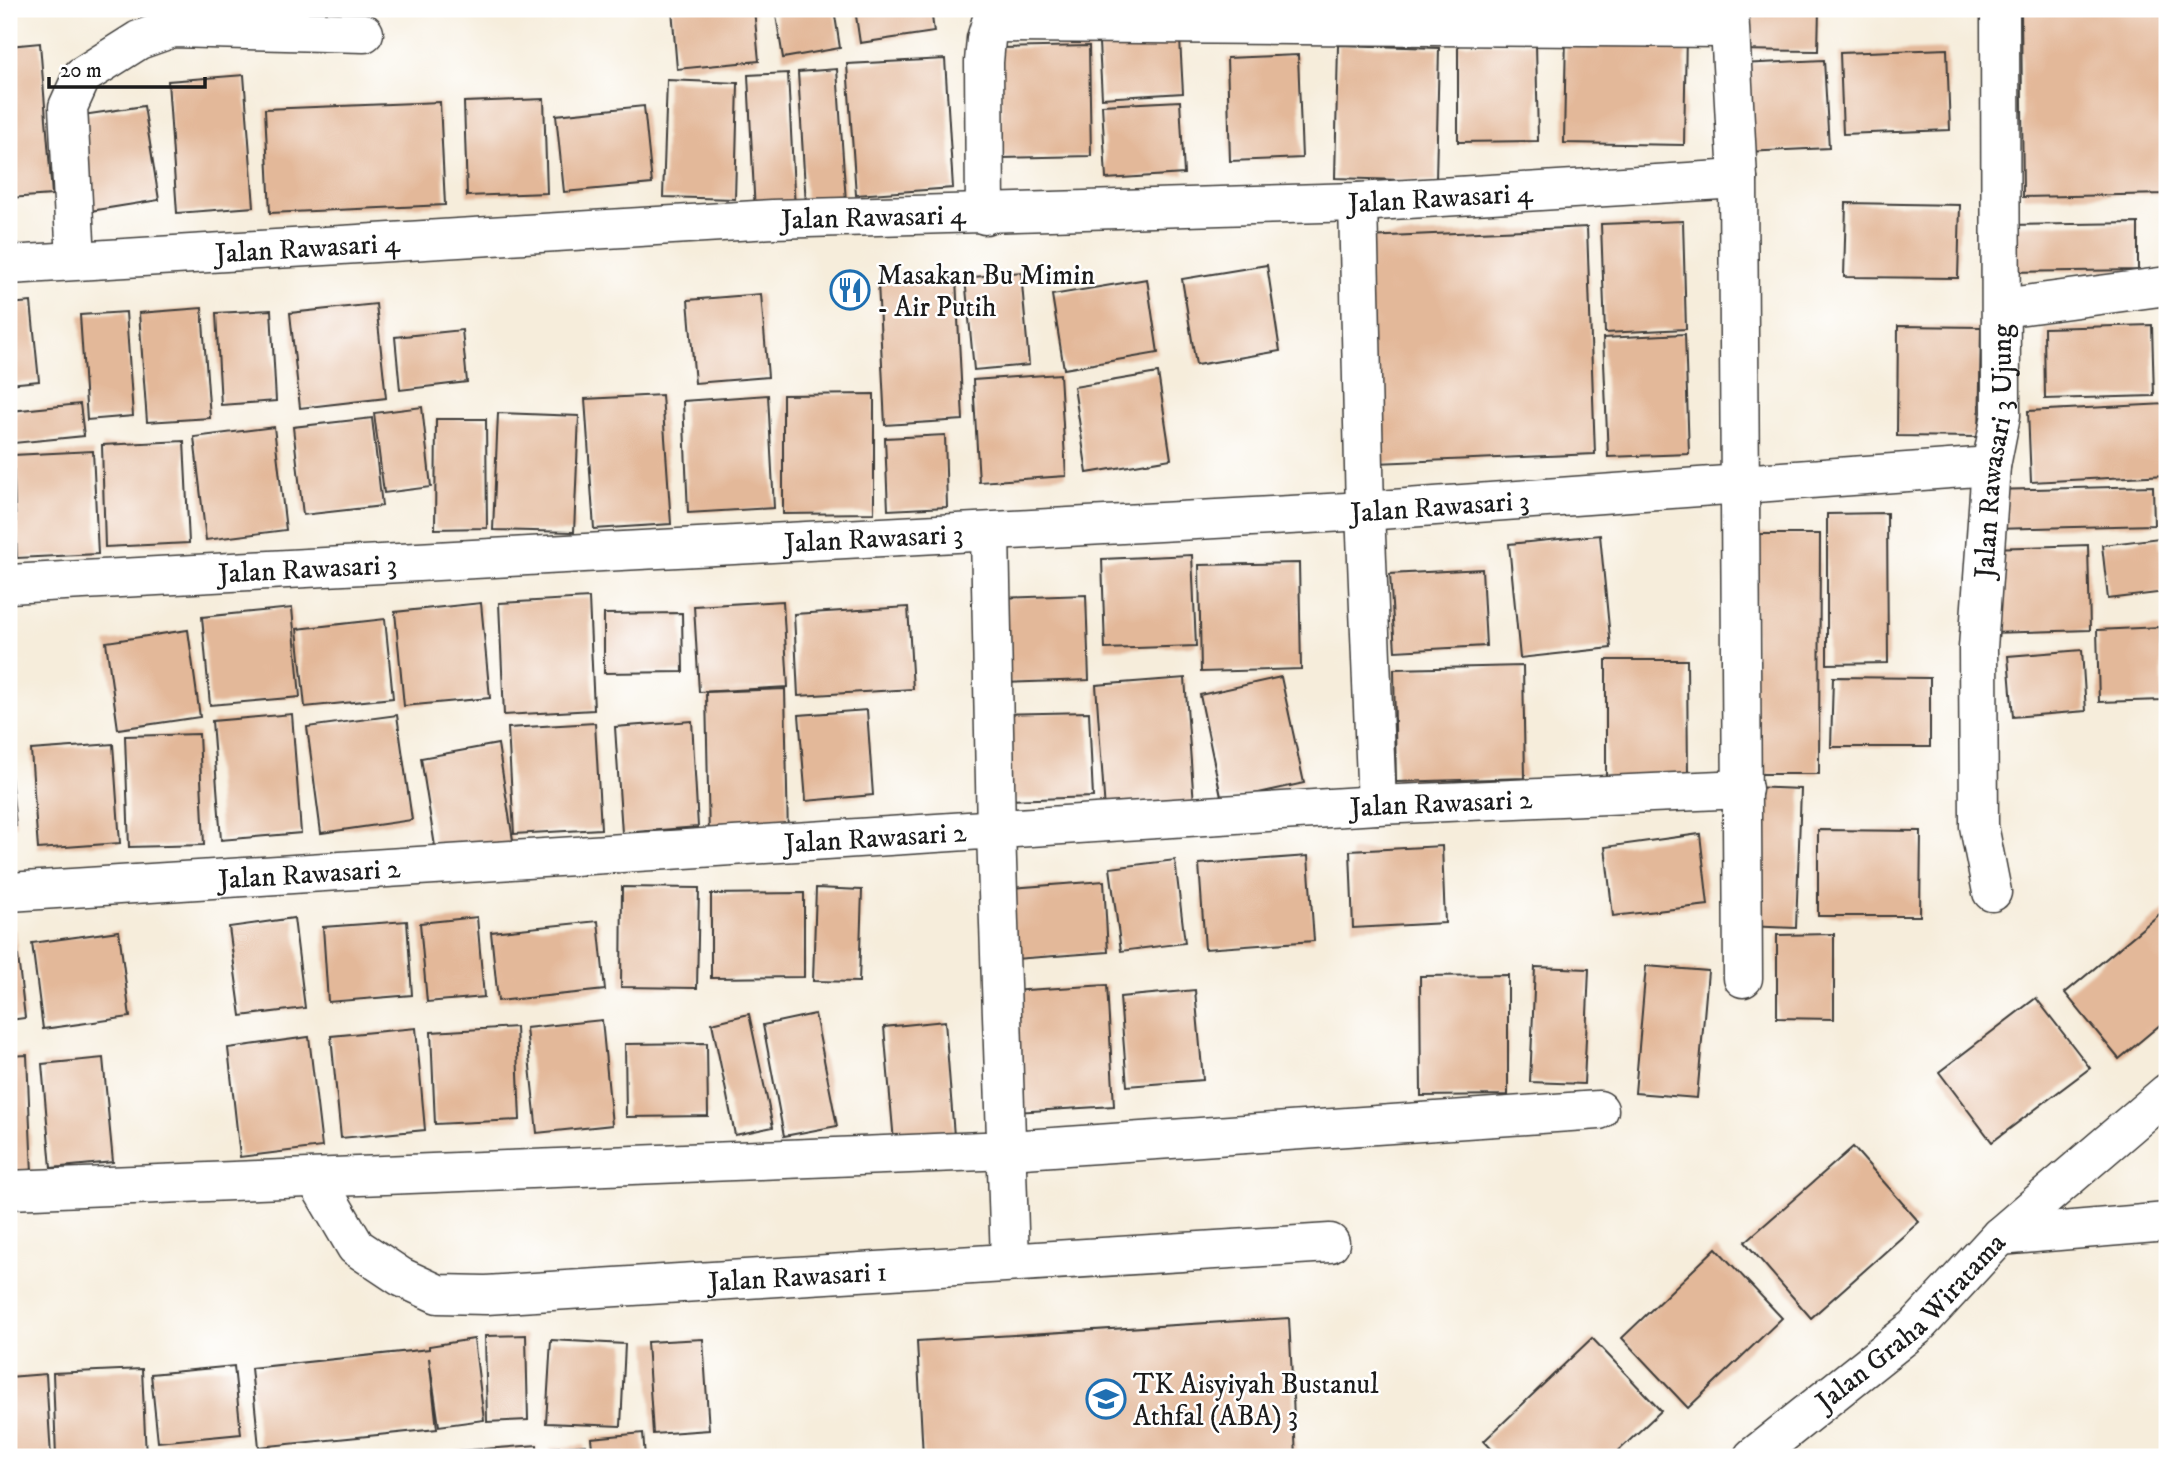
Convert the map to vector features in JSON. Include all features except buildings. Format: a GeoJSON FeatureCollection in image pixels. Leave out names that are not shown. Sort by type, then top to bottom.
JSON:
{"type":"FeatureCollection","features":[{"type":"Feature","properties":{"kind":"street","name":"Jalan Rawasari 3 Ujung"},"geometry":{"type":"LineString","coordinates":[[1992,892],[1979,826],[1978,661],[1991,466],[2001,415],[2000,9]]}},
{"type":"Feature","properties":{"kind":"street"},"geometry":{"type":"LineString","coordinates":[[985,215],[984,62],[993,16],[1729,19],[1738,179],[1743,978]]}},
{"type":"Feature","properties":{"kind":"street"},"geometry":{"type":"LineString","coordinates":[[76,260],[68,107],[82,76],[139,40],[173,28],[364,33]]}},
{"type":"Feature","properties":{"kind":"street","name":"Jalan Rawasari 4"},"geometry":{"type":"LineString","coordinates":[[9,265],[773,219],[985,215],[1358,202],[1738,179]]}},
{"type":"Feature","properties":{"kind":"street"},"geometry":{"type":"LineString","coordinates":[[1358,202],[1365,511],[1377,805]]}},
{"type":"Feature","properties":{"kind":"street"},"geometry":{"type":"LineString","coordinates":[[2002,308],[2167,286]]}},
{"type":"Feature","properties":{"kind":"street","name":"Jalan Rawasari 3"},"geometry":{"type":"LineString","coordinates":[[9,584],[1365,511],[1991,466]]}},
{"type":"Feature","properties":{"kind":"street"},"geometry":{"type":"LineString","coordinates":[[990,533],[996,831],[1010,1261]]}},
{"type":"Feature","properties":{"kind":"street","name":"Jalan Rawasari 2"},"geometry":{"type":"LineString","coordinates":[[9,892],[1377,805],[1743,789]]}},
{"type":"Feature","properties":{"kind":"street"},"geometry":{"type":"LineString","coordinates":[[2000,1236],[2167,1093]]}},
{"type":"Feature","properties":{"kind":"street"},"geometry":{"type":"LineString","coordinates":[[9,1190],[1008,1150],[1599,1110]]}},
{"type":"Feature","properties":{"kind":"street","name":"Jalan Rawasari 1"},"geometry":{"type":"LineString","coordinates":[[316,1179],[356,1247],[401,1278],[438,1294],[485,1295],[1330,1243]]}},
{"type":"Feature","properties":{"kind":"street","name":"Jalan Graha Wiratama"},"geometry":{"type":"LineString","coordinates":[[1753,1457],[1916,1327],[2000,1236],[2167,1222]]}},
{"type":"Feature","properties":{"kind":"place","name":"Masakan Bu Mimin - Air Putih"},"geometry":{"type":"Point","coordinates":[850,290]}},
{"type":"Feature","properties":{"kind":"place","name":"TK Aisyiyah Bustanul Athfal (ABA) 3"},"geometry":{"type":"Point","coordinates":[1106,1399]}}]}
